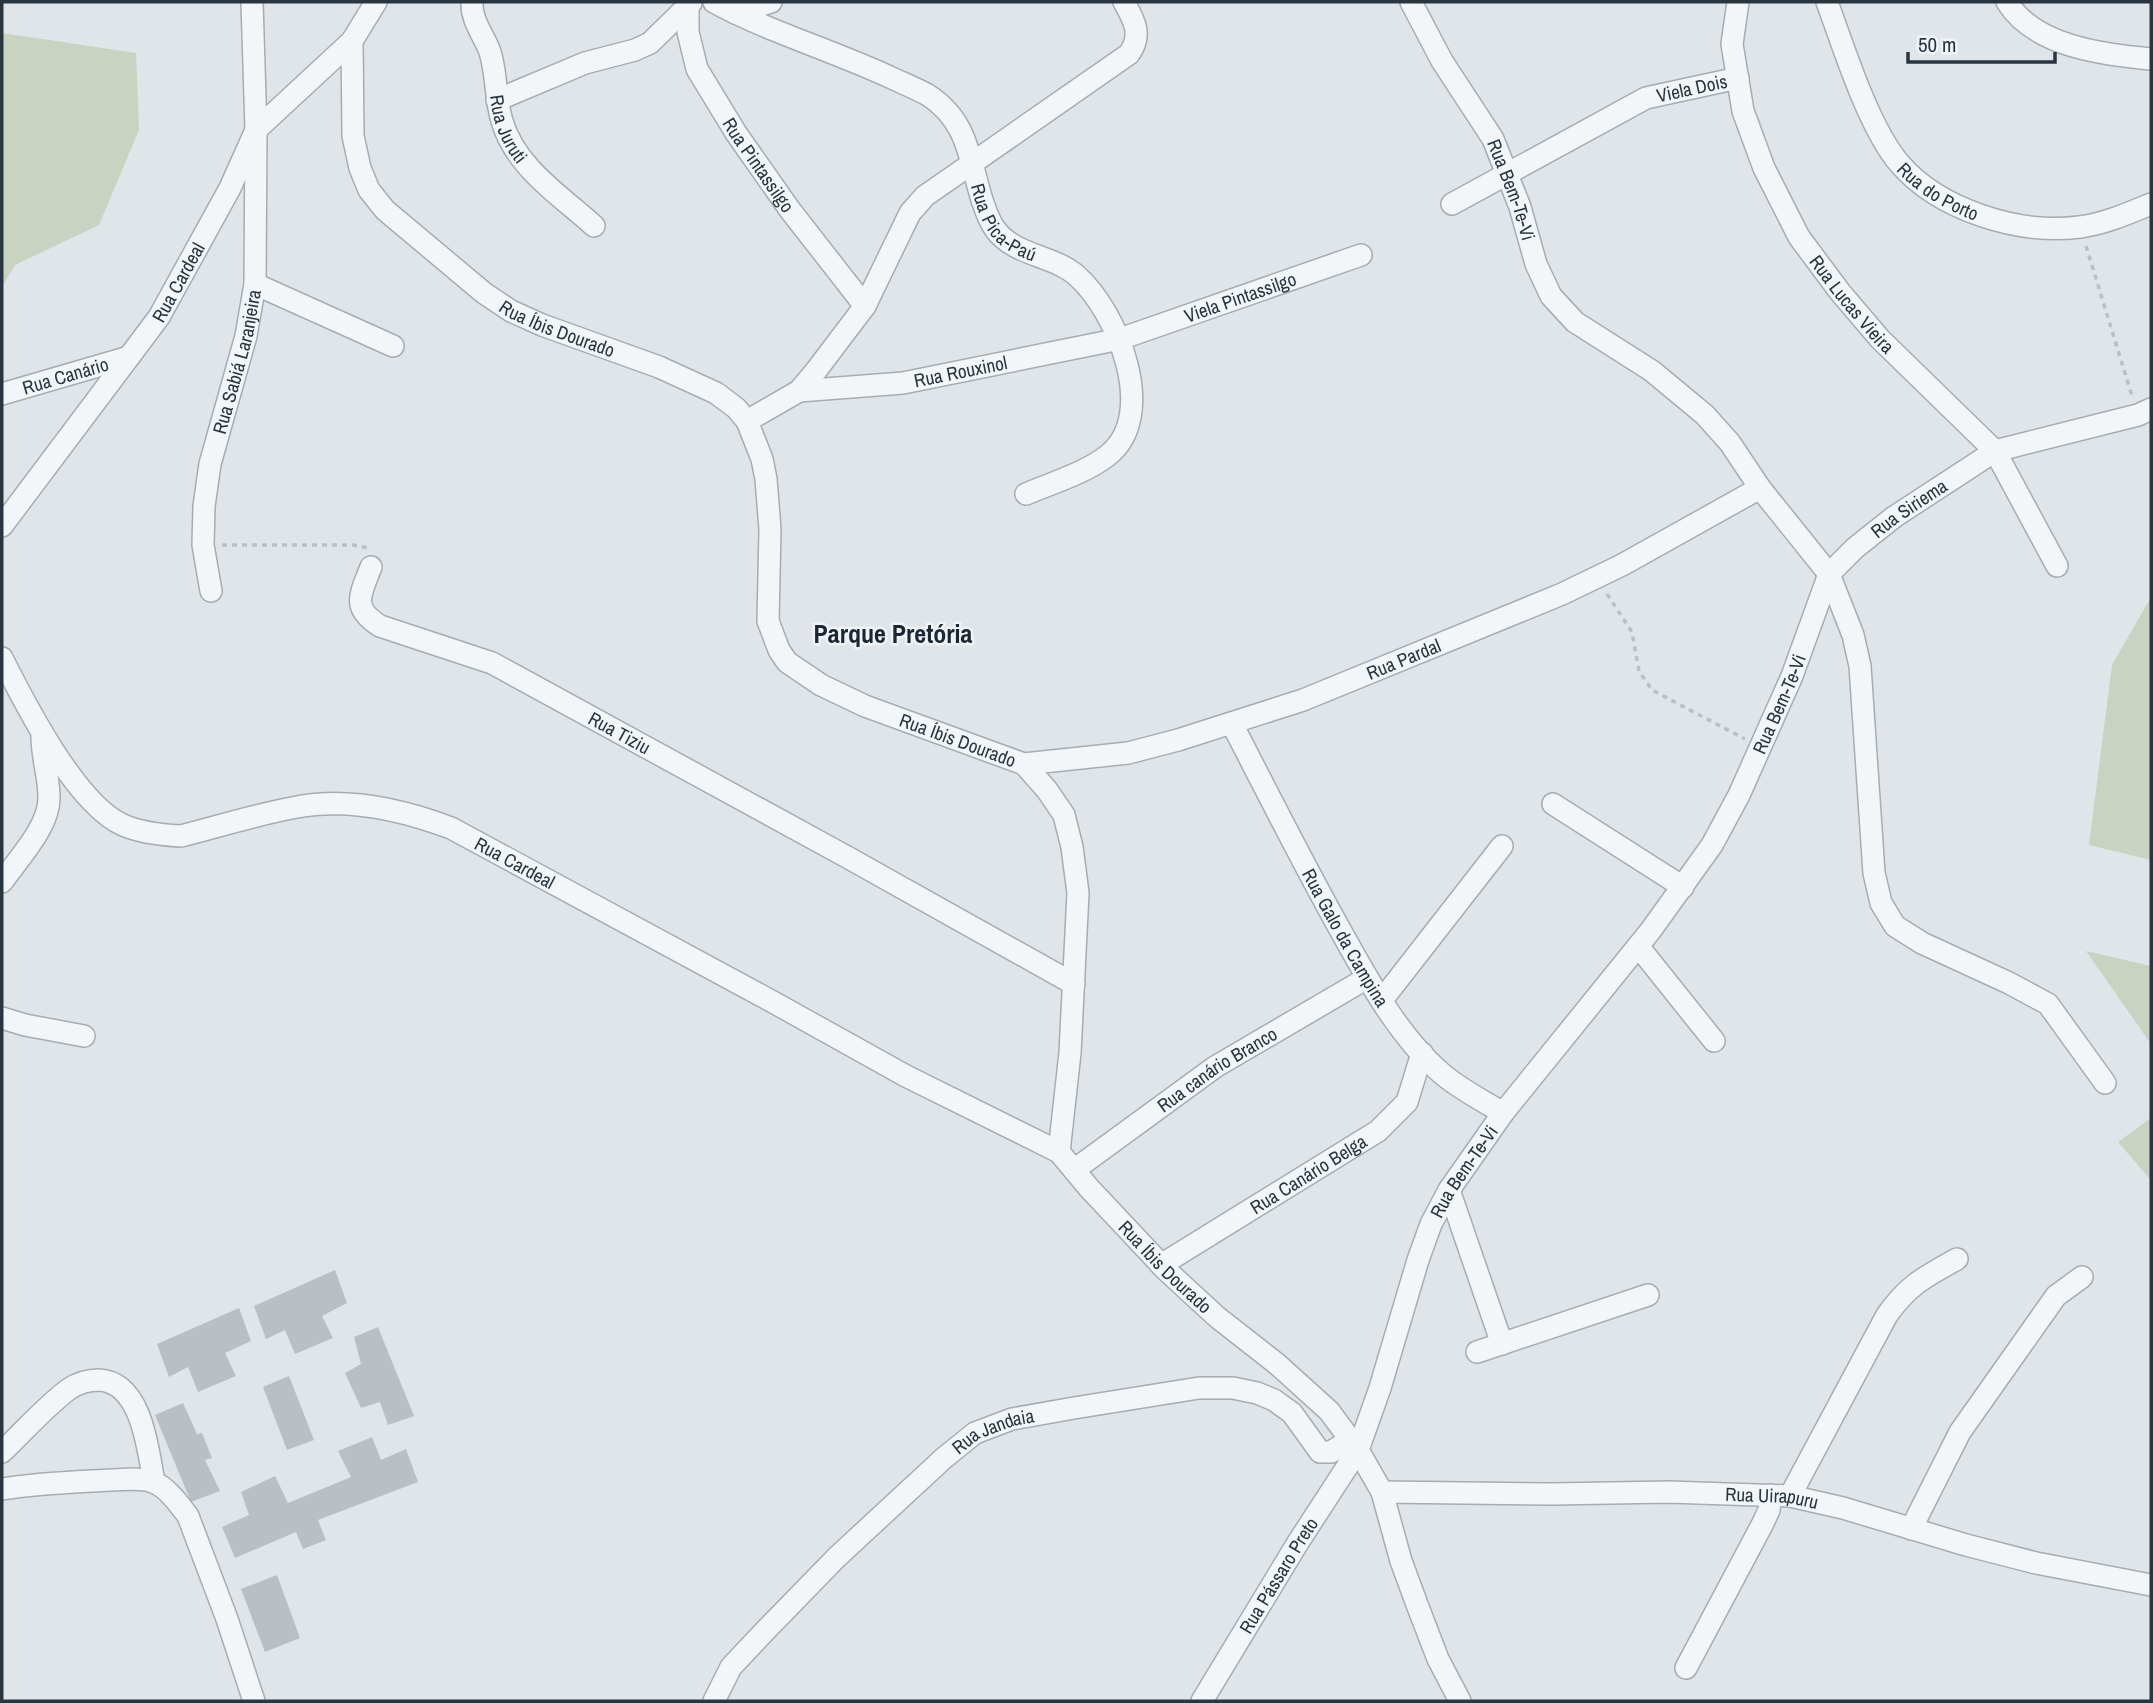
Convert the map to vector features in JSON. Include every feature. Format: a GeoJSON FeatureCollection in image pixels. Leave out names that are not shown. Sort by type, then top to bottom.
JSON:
{"type":"FeatureCollection","features":[{"type":"Feature","properties":{"kind":"street","name":"Rua Sabiá Laranjeira"},"geometry":{"type":"LineString","coordinates":[[211,591],[203,545],[204,506],[210,464],[246,337],[255,284],[256,130],[252,2]]}},
{"type":"Feature","properties":{"kind":"street"},"geometry":{"type":"LineString","coordinates":[[352,41],[376,2]]}},
{"type":"Feature","properties":{"kind":"street","name":"Rua Juruti"},"geometry":{"type":"LineString","coordinates":[[472,2],[473,16],[490,51],[497,100],[508,137],[527,166],[594,226]]}},
{"type":"Feature","properties":{"kind":"street","name":"Rua Pica-Paú"},"geometry":{"type":"LineString","coordinates":[[714,2],[867,66],[926,94],[946,109],[960,126],[995,229],[1014,244],[1078,276],[1094,296],[1121,339],[1130,378],[1131,410],[1128,426],[1109,455],[1026,494]]}},
{"type":"Feature","properties":{"kind":"street"},"geometry":{"type":"LineString","coordinates":[[735,13],[771,2]]}},
{"type":"Feature","properties":{"kind":"street"},"geometry":{"type":"LineString","coordinates":[[747,421],[799,391],[864,306],[909,213],[925,196],[1129,54],[1138,38],[1134,21],[1124,2]]}},
{"type":"Feature","properties":{"kind":"street","name":"Rua Bem-Te-Vi"},"geometry":{"type":"LineString","coordinates":[[1354,1445],[1380,1388],[1418,1260],[1449,1190],[1503,1113],[1638,946],[1712,845],[1739,795],[1792,676],[1829,574],[1760,488],[1730,443],[1705,415],[1651,371],[1575,322],[1551,296],[1536,264],[1520,207],[1493,139],[1442,61],[1410,2]]}},
{"type":"Feature","properties":{"kind":"street","name":"Rua Lucas Vieira"},"geometry":{"type":"LineString","coordinates":[[1738,2],[1732,44],[1743,111],[1764,167],[1799,237],[1880,339],[1995,451],[2057,566]]}},
{"type":"Feature","properties":{"kind":"street","name":"Rua do Porto"},"geometry":{"type":"LineString","coordinates":[[1827,2],[1874,123],[1899,162],[1927,190],[1989,219],[2037,227],[2080,228],[2151,204]]}},
{"type":"Feature","properties":{"kind":"street"},"geometry":{"type":"LineString","coordinates":[[2007,2],[2034,28],[2067,45],[2151,59]]}},
{"type":"Feature","properties":{"kind":"street"},"geometry":{"type":"LineString","coordinates":[[497,100],[585,63],[643,47],[660,35],[691,4]]}},
{"type":"Feature","properties":{"kind":"street","name":"Rua Pintassilgo"},"geometry":{"type":"LineString","coordinates":[[691,4],[688,32],[697,69],[751,155],[864,306]]}},
{"type":"Feature","properties":{"kind":"street","name":"Rua Cardeal"},"geometry":{"type":"LineString","coordinates":[[2,526],[159,317],[230,188],[256,130],[352,41]]}},
{"type":"Feature","properties":{"kind":"street","name":"Rua Íbis Dourado"},"geometry":{"type":"LineString","coordinates":[[352,41],[353,136],[360,168],[369,190],[385,210],[484,293],[511,311],[698,384],[726,400],[747,421],[762,459],[766,479],[771,529],[768,621],[779,650],[787,662],[821,685],[865,706],[1024,764],[1047,790],[1063,815],[1072,847],[1078,893],[1070,1053],[1059,1152],[1161,1265],[1217,1317],[1277,1364],[1329,1411],[1354,1445],[1382,1492],[1401,1561],[1418,1607],[1438,1658],[1461,1701]]}},
{"type":"Feature","properties":{"kind":"street","name":"Viela Dois"},"geometry":{"type":"LineString","coordinates":[[1452,204],[1646,98],[1738,78]]}},
{"type":"Feature","properties":{"kind":"street","name":"Viela Pintassilgo"},"geometry":{"type":"LineString","coordinates":[[1121,339],[1361,254]]}},
{"type":"Feature","properties":{"kind":"street"},"geometry":{"type":"LineString","coordinates":[[255,284],[393,346]]}},
{"type":"Feature","properties":{"kind":"street","name":"Rua Rouxinol"},"geometry":{"type":"LineString","coordinates":[[799,391],[903,383],[1121,339]]}},
{"type":"Feature","properties":{"kind":"street","name":"Rua Canário"},"geometry":{"type":"LineString","coordinates":[[2,394],[129,357]]}},
{"type":"Feature","properties":{"kind":"street","name":"Rua Siriema"},"geometry":{"type":"LineString","coordinates":[[1829,574],[1855,548],[1894,517],[1995,451],[2144,412]]}},
{"type":"Feature","properties":{"kind":"street","name":"Rua Pardal"},"geometry":{"type":"LineString","coordinates":[[1024,764],[1128,752],[1232,724],[1303,699],[1597,578],[1760,488]]}},
{"type":"Feature","properties":{"kind":"street","name":"Rua Tiziu"},"geometry":{"type":"LineString","coordinates":[[371,567],[360,595],[362,610],[380,626],[492,663],[1074,984]]}},
{"type":"Feature","properties":{"kind":"street"},"geometry":{"type":"LineString","coordinates":[[1829,574],[1853,635],[1860,666],[1874,873],[1881,903],[1895,926],[1922,943],[2048,1003],[2105,1083]]}},
{"type":"Feature","properties":{"kind":"street","name":"Rua Cardeal"},"geometry":{"type":"LineString","coordinates":[[2,658],[42,733],[83,792],[121,825],[163,835],[181,836],[299,806],[342,804],[412,814],[451,828],[906,1076],[1059,1152]]}},
{"type":"Feature","properties":{"kind":"street","name":"Rua Galo da Campina"},"geometry":{"type":"LineString","coordinates":[[1232,724],[1329,911],[1382,1000],[1411,1041],[1440,1072],[1503,1113]]}},
{"type":"Feature","properties":{"kind":"street"},"geometry":{"type":"LineString","coordinates":[[2,882],[43,823],[48,810],[50,799],[43,761],[42,733]]}},
{"type":"Feature","properties":{"kind":"street"},"geometry":{"type":"LineString","coordinates":[[1553,804],[1683,887]]}},
{"type":"Feature","properties":{"kind":"street"},"geometry":{"type":"LineString","coordinates":[[1382,1000],[1502,846]]}},
{"type":"Feature","properties":{"kind":"street"},"geometry":{"type":"LineString","coordinates":[[1638,946],[1714,1041]]}},
{"type":"Feature","properties":{"kind":"street","name":"Rua canário Branco"},"geometry":{"type":"LineString","coordinates":[[1074,1170],[1215,1067],[1367,978]]}},
{"type":"Feature","properties":{"kind":"street"},"geometry":{"type":"LineString","coordinates":[[2,1018],[84,1036]]}},
{"type":"Feature","properties":{"kind":"street","name":"Rua Canário Belga"},"geometry":{"type":"LineString","coordinates":[[1161,1265],[1378,1130],[1407,1102],[1422,1052]]}},
{"type":"Feature","properties":{"kind":"street"},"geometry":{"type":"LineString","coordinates":[[1449,1190],[1502,1344]]}},
{"type":"Feature","properties":{"kind":"street"},"geometry":{"type":"LineString","coordinates":[[1685,1668],[1769,1510],[1887,1315],[1901,1295],[1917,1281],[1957,1259]]}},
{"type":"Feature","properties":{"kind":"street"},"geometry":{"type":"LineString","coordinates":[[1911,1529],[1960,1432],[2056,1296],[2082,1277]]}},
{"type":"Feature","properties":{"kind":"street"},"geometry":{"type":"LineString","coordinates":[[1477,1352],[1647,1295]]}},
{"type":"Feature","properties":{"kind":"street"},"geometry":{"type":"LineString","coordinates":[[2,1452],[71,1387],[89,1380],[105,1381],[121,1389],[131,1399],[139,1414],[154,1482]]}},
{"type":"Feature","properties":{"kind":"street","name":"Rua Jandaia"},"geometry":{"type":"LineString","coordinates":[[714,1701],[732,1667],[762,1633],[837,1557],[944,1458],[975,1433],[1012,1419],[1074,1408],[1199,1388],[1233,1388],[1274,1400],[1292,1413],[1320,1452],[1331,1452],[1354,1445]]}},
{"type":"Feature","properties":{"kind":"street","name":"Rua Pássaro Preto"},"geometry":{"type":"LineString","coordinates":[[1202,1701],[1354,1445]]}},
{"type":"Feature","properties":{"kind":"street"},"geometry":{"type":"LineString","coordinates":[[2,1489],[136,1479],[154,1482],[178,1502],[188,1516],[227,1619],[254,1701]]}},
{"type":"Feature","properties":{"kind":"street","name":"Rua Uirapuru"},"geometry":{"type":"LineString","coordinates":[[1382,1492],[1668,1492],[1780,1495],[1843,1508],[2036,1563],[2151,1585]]}},
{"type":"Feature","properties":{"kind":"path"},"geometry":{"type":"LineString","coordinates":[[2080,228],[2144,412]]}},
{"type":"Feature","properties":{"kind":"path"},"geometry":{"type":"LineString","coordinates":[[203,545],[353,545],[368,549],[372,554],[371,567]]}},
{"type":"Feature","properties":{"kind":"path"},"geometry":{"type":"LineString","coordinates":[[1597,578],[1632,632],[1639,671],[1652,690],[1760,747]]}},
{"type":"Feature","properties":{"kind":"green space"},"geometry":{"type":"Polygon","coordinates":[[[2,33],[136,53],[139,130],[99,225],[15,265],[2,287],[2,33]]]}},
{"type":"Feature","properties":{"kind":"green space"},"geometry":{"type":"Polygon","coordinates":[[[2151,597],[2151,860],[2089,845],[2112,665],[2151,597]]]}},
{"type":"Feature","properties":{"kind":"green space"},"geometry":{"type":"Polygon","coordinates":[[[2086,951],[2151,966],[2151,1044],[2086,951]]]}},
{"type":"Feature","properties":{"kind":"green space"},"geometry":{"type":"Polygon","coordinates":[[[2151,1118],[2151,1180],[2118,1142],[2151,1118]]]}},
{"type":"Feature","properties":{"kind":"building"},"geometry":{"type":"Polygon","coordinates":[[[335,1270],[347,1303],[322,1316],[333,1338],[295,1354],[285,1330],[266,1339],[254,1306],[335,1270]]]}},
{"type":"Feature","properties":{"kind":"building"},"geometry":{"type":"Polygon","coordinates":[[[239,1308],[251,1341],[225,1353],[236,1376],[198,1392],[188,1367],[169,1377],[157,1344],[239,1308]]]}},
{"type":"Feature","properties":{"kind":"building"},"geometry":{"type":"Polygon","coordinates":[[[378,1327],[414,1416],[388,1425],[380,1402],[361,1408],[345,1373],[361,1364],[354,1337],[378,1327]]]}},
{"type":"Feature","properties":{"kind":"building"},"geometry":{"type":"Polygon","coordinates":[[[289,1376],[314,1440],[287,1450],[263,1387],[289,1376]]]}},
{"type":"Feature","properties":{"kind":"building"},"geometry":{"type":"Polygon","coordinates":[[[183,1403],[197,1434],[202,1433],[212,1458],[205,1460],[220,1491],[191,1502],[155,1415],[183,1403]]]}},
{"type":"Feature","properties":{"kind":"building"},"geometry":{"type":"Polygon","coordinates":[[[372,1437],[381,1460],[406,1449],[418,1482],[318,1520],[326,1540],[303,1549],[296,1532],[235,1558],[222,1527],[249,1515],[241,1492],[275,1476],[288,1503],[351,1477],[338,1451],[372,1437]]]}},
{"type":"Feature","properties":{"kind":"building"},"geometry":{"type":"Polygon","coordinates":[[[277,1575],[300,1638],[265,1652],[241,1589],[277,1575]]]}},
{"type":"Feature","properties":{"kind":"district","name":"Parque Pretória"},"geometry":{"type":"Point","coordinates":[893,633]}}]}
